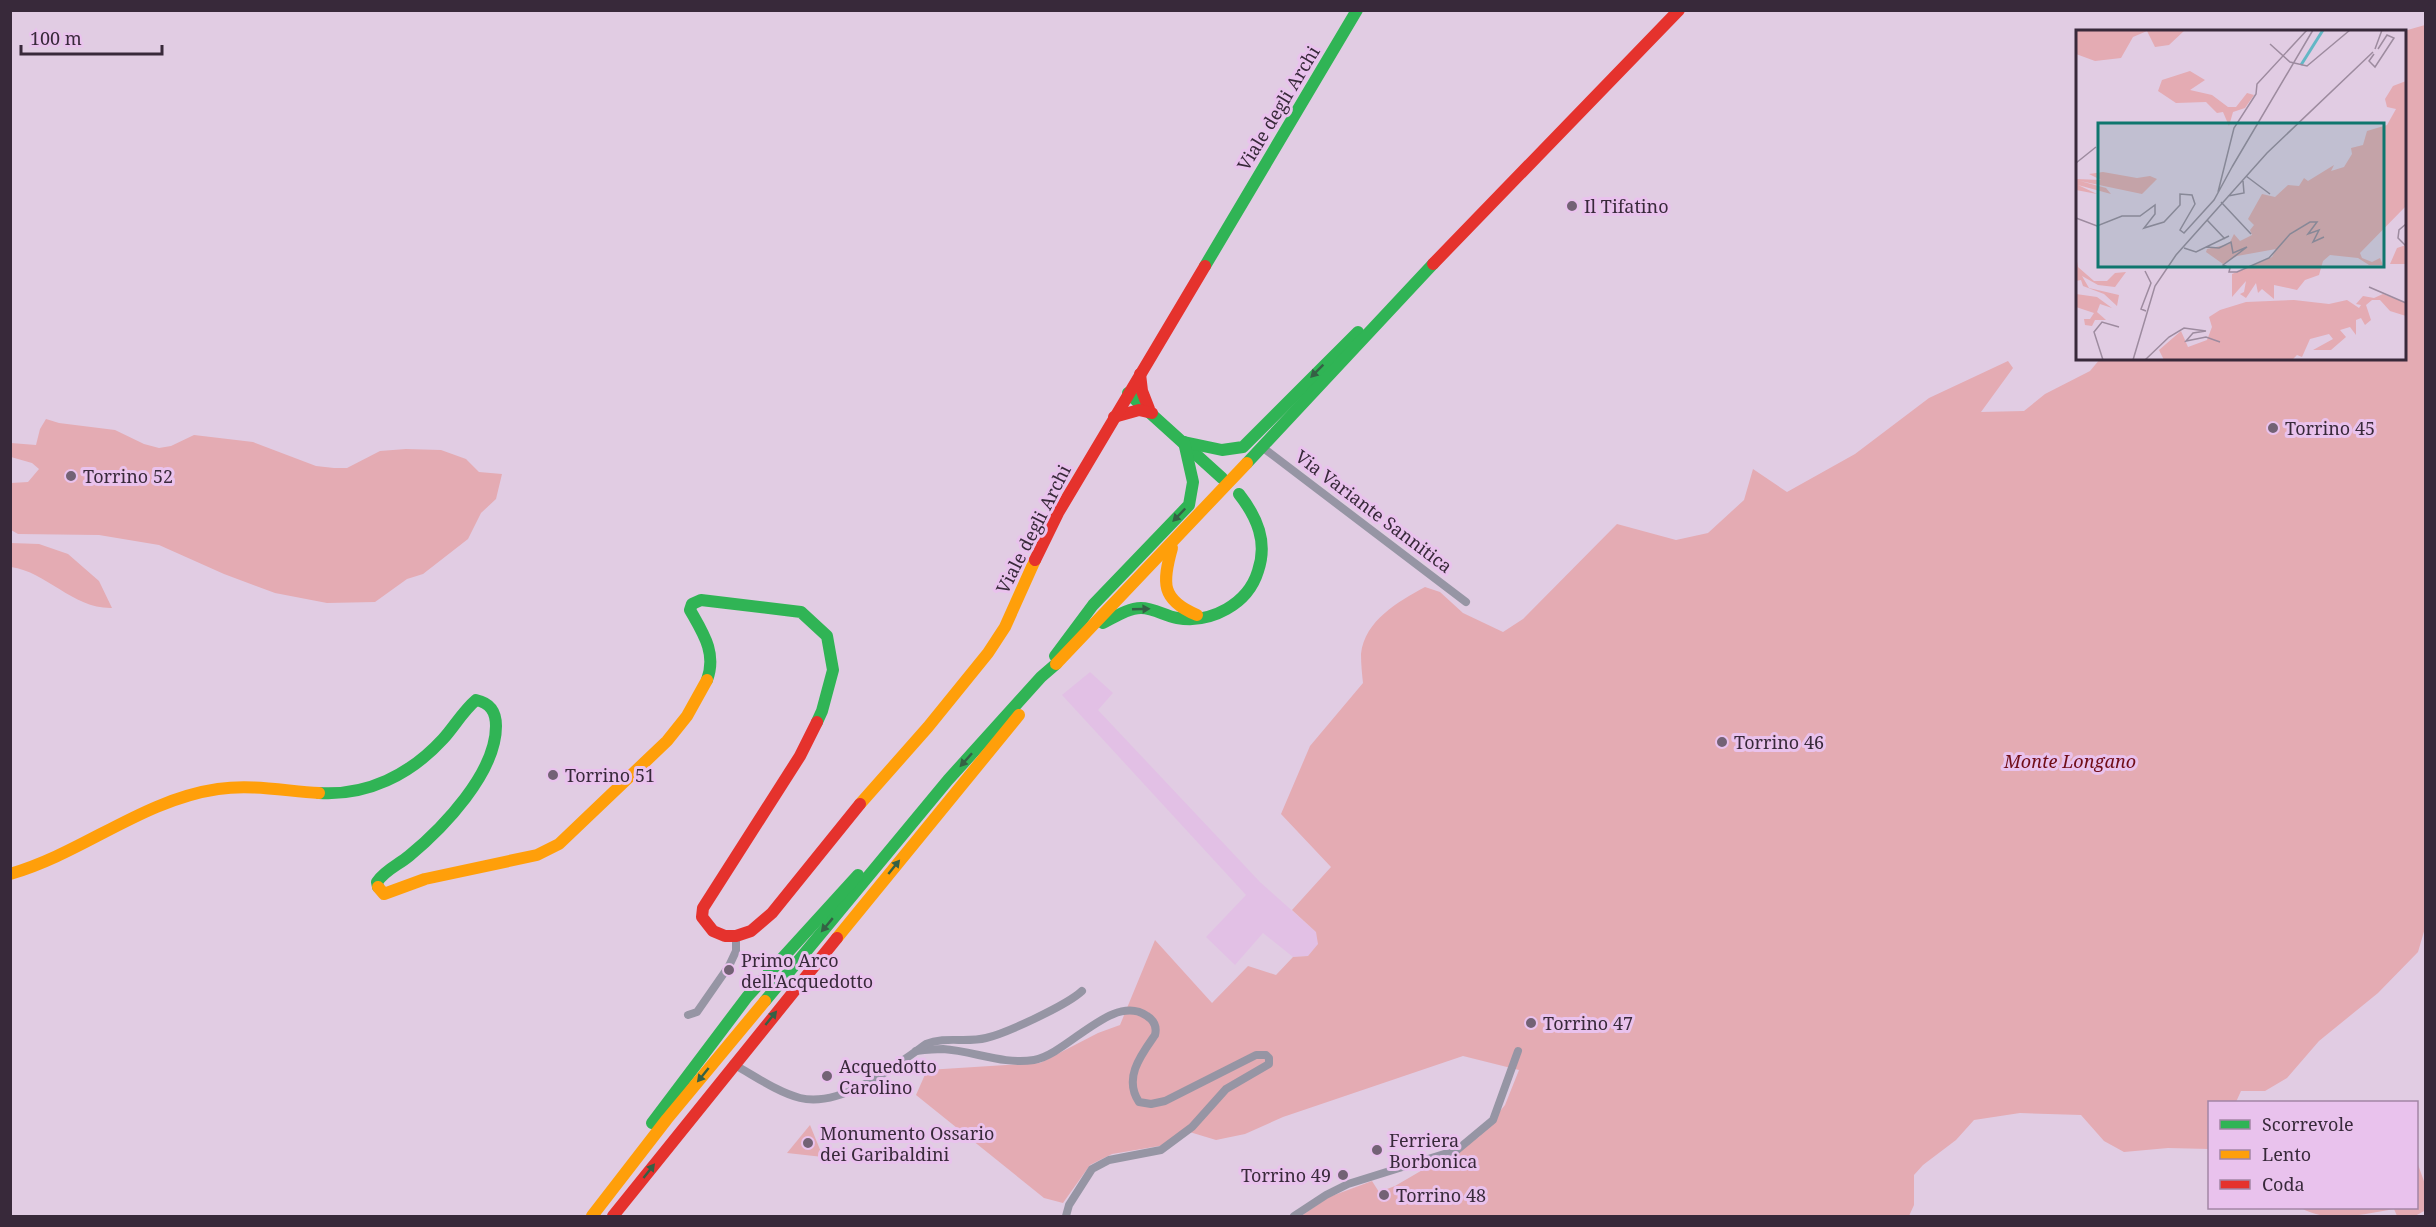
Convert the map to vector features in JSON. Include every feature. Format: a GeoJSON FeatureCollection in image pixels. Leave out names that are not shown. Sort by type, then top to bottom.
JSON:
{"type":"FeatureCollection","features":[{"type":"Feature","properties":{"kind":"main road","name":"Viale degli Archi"},"geometry":{"type":"LineString","coordinates":[[736,936],[751,931],[772,913],[875,786],[928,727],[988,653],[1005,627],[1026,576],[1058,513],[1357,10]]}},
{"type":"Feature","properties":{"kind":"main road"},"geometry":{"type":"LineString","coordinates":[[612,1216],[1064,657],[1393,305],[1679,10]]}},
{"type":"Feature","properties":{"kind":"main road"},"geometry":{"type":"LineString","coordinates":[[1184,441],[1200,447],[1233,450],[1243,447],[1348,340],[1393,305]]}},
{"type":"Feature","properties":{"kind":"main road"},"geometry":{"type":"LineString","coordinates":[[1140,374],[1144,398],[1152,413]]}},
{"type":"Feature","properties":{"kind":"main road"},"geometry":{"type":"LineString","coordinates":[[1128,393],[1184,441],[1222,478]]}},
{"type":"Feature","properties":{"kind":"main road"},"geometry":{"type":"LineString","coordinates":[[1114,417],[1139,410],[1152,413]]}},
{"type":"Feature","properties":{"kind":"main road"},"geometry":{"type":"LineString","coordinates":[[591,1216],[689,1092],[948,780],[1041,677],[1093,605],[1189,505],[1194,495],[1184,441]]}},
{"type":"Feature","properties":{"kind":"main road"},"geometry":{"type":"LineString","coordinates":[[1088,632],[1120,613],[1136,608],[1153,609],[1179,618],[1202,617],[1222,612],[1237,603],[1251,587],[1260,568],[1261,531],[1239,494]]}},
{"type":"Feature","properties":{"kind":"main road"},"geometry":{"type":"LineString","coordinates":[[1173,543],[1164,571],[1164,584],[1168,595],[1184,610],[1202,617]]}},
{"type":"Feature","properties":{"kind":"main road"},"geometry":{"type":"LineString","coordinates":[[10,874],[63,855],[148,810],[204,792],[249,787],[282,788],[335,795],[360,793],[400,776],[422,760],[444,739],[467,708],[476,700],[486,702],[491,706],[496,730],[492,750],[483,773],[437,828],[409,856],[380,876],[377,882],[378,889],[384,894],[391,893],[425,879],[525,858],[551,850],[562,844],[609,794],[672,738],[687,717],[711,670],[710,645],[690,610],[692,604],[701,600],[801,612],[812,617],[822,626],[834,649],[829,692],[812,735],[780,790],[712,888],[703,908],[702,917],[710,929],[725,936],[736,936]]}},
{"type":"Feature","properties":{"kind":"main road"},"geometry":{"type":"LineString","coordinates":[[1041,677],[1064,657]]}},
{"type":"Feature","properties":{"kind":"street","name":"Via Variante Sannitica"},"geometry":{"type":"LineString","coordinates":[[1262,447],[1466,602]]}},
{"type":"Feature","properties":{"kind":"street"},"geometry":{"type":"LineString","coordinates":[[688,1015],[697,1012],[729,966],[736,951],[736,936]]}},
{"type":"Feature","properties":{"kind":"street"},"geometry":{"type":"LineString","coordinates":[[733,1064],[789,1094],[817,1100],[834,1098],[935,1040],[985,1039],[1041,1015],[1082,991]]}},
{"type":"Feature","properties":{"kind":"street"},"geometry":{"type":"LineString","coordinates":[[916,1051],[943,1049],[1002,1060],[1033,1060],[1052,1054],[1112,1015],[1126,1010],[1136,1010],[1152,1019],[1156,1030],[1134,1067],[1132,1083],[1134,1094],[1139,1102],[1150,1104],[1165,1101],[1248,1058],[1266,1055],[1269,1065],[1226,1089],[1179,1139],[1156,1153],[1109,1160],[1092,1169],[1069,1205],[1066,1216]]}},
{"type":"Feature","properties":{"kind":"street"},"geometry":{"type":"LineString","coordinates":[[1294,1216],[1348,1184],[1457,1150],[1493,1120],[1518,1051]]}},
{"type":"Feature","properties":{"kind":"shaded area"},"geometry":{"type":"Polygon","coordinates":[[[1090,672],[1113,693],[1098,710],[1260,882],[1316,932],[1319,944],[1308,956],[1293,957],[1263,933],[1235,965],[1206,937],[1246,895],[1062,695],[1090,672]]]}},
{"type":"Feature","properties":{"kind":"green space","name":"Monte Longano"},"geometry":{"type":"Polygon","coordinates":[[[2425,25],[2425,928],[2418,952],[2378,993],[2319,1041],[2287,1078],[2265,1091],[2241,1091],[2236,1101],[2208,1101],[2208,1149],[2168,1148],[2124,1152],[2104,1141],[2081,1115],[2020,1113],[1974,1120],[1956,1140],[1923,1165],[1914,1175],[1914,1205],[1909,1216],[1301,1216],[1329,1197],[1372,1181],[1379,1192],[1395,1186],[1479,1137],[1505,1105],[1519,1070],[1463,1056],[1283,1117],[1245,1134],[1216,1140],[1183,1130],[1165,1145],[1112,1154],[1090,1165],[1063,1203],[1044,1198],[916,1095],[927,1070],[1040,1063],[1098,1033],[1120,1025],[1155,940],[1212,1003],[1248,966],[1276,975],[1293,957],[1308,956],[1318,944],[1316,932],[1292,910],[1331,867],[1281,814],[1310,746],[1363,683],[1361,654],[1369,631],[1384,613],[1425,587],[1440,592],[1463,613],[1503,632],[1523,619],[1617,524],[1676,540],[1708,533],[1744,500],[1753,469],[1787,492],[1855,454],[1929,398],[2008,361],[2013,368],[1981,412],[2024,411],[2045,394],[2090,371],[2099,360],[2406,360],[2406,30],[2425,25]]]}},
{"type":"Feature","properties":{"kind":"green space"},"geometry":{"type":"Polygon","coordinates":[[[46,419],[59,423],[115,430],[144,444],[159,448],[171,446],[194,435],[253,442],[316,466],[334,468],[347,468],[380,451],[441,450],[466,459],[479,472],[502,474],[496,499],[481,513],[468,539],[423,574],[407,579],[375,602],[327,603],[275,593],[224,574],[159,545],[99,535],[18,534],[11,530],[11,483],[28,482],[39,469],[32,463],[11,457],[11,443],[36,445],[40,429],[46,419]]]}},
{"type":"Feature","properties":{"kind":"green space"},"geometry":{"type":"Polygon","coordinates":[[[11,543],[39,544],[68,554],[99,581],[112,608],[85,603],[24,570],[11,567],[11,543]]]}},
{"type":"Feature","properties":{"kind":"green space"},"geometry":{"type":"Polygon","coordinates":[[[810,1125],[823,1157],[787,1153],[810,1125]]]}},
{"type":"Feature","properties":{"kind":"green space"},"geometry":{"type":"Polygon","coordinates":[[[2418,1165],[2425,1184],[2426,1210],[2415,1216],[2397,1216],[2394,1209],[2418,1209],[2418,1165]]]}},
{"type":"Feature","properties":{"kind":"green space"},"geometry":{"type":"Polygon","coordinates":[[[2303,1209],[2394,1209],[2335,1217],[2303,1209]]]}},
{"type":"Feature","properties":{"kind":"traffic: fast"},"geometry":{"type":"LineString","coordinates":[[1205,266],[1357,10]]}},
{"type":"Feature","properties":{"kind":"traffic: fast"},"geometry":{"type":"LineString","coordinates":[[1247,463],[1433,264]]}},
{"type":"Feature","properties":{"kind":"traffic: fast"},"geometry":{"type":"LineString","coordinates":[[1184,442],[1222,450],[1243,447],[1358,332]]}},
{"type":"Feature","properties":{"kind":"traffic: fast"},"geometry":{"type":"LineString","coordinates":[[1128,393],[1222,478]]}},
{"type":"Feature","properties":{"kind":"traffic: fast"},"geometry":{"type":"LineString","coordinates":[[1055,656],[1093,605],[1189,505],[1193,482],[1184,442]]}},
{"type":"Feature","properties":{"kind":"traffic: fast"},"geometry":{"type":"LineString","coordinates":[[1103,623],[1136,608],[1150,609],[1177,618],[1203,618],[1237,602],[1253,583],[1262,550],[1256,521],[1239,494]]}},
{"type":"Feature","properties":{"kind":"traffic: fast"},"geometry":{"type":"LineString","coordinates":[[707,680],[710,670],[709,652],[704,635],[690,610],[692,604],[701,600],[801,612],[827,636],[833,670],[817,722]]}},
{"type":"Feature","properties":{"kind":"traffic: fast"},"geometry":{"type":"LineString","coordinates":[[765,1001],[948,780],[1041,677],[1056,664]]}},
{"type":"Feature","properties":{"kind":"traffic: fast"},"geometry":{"type":"LineString","coordinates":[[319,793],[354,791],[387,781],[430,752],[476,700],[491,708],[496,721],[494,744],[477,780],[451,815],[409,856],[380,878],[377,882],[378,887]]}},
{"type":"Feature","properties":{"kind":"traffic: fast"},"geometry":{"type":"LineString","coordinates":[[652,1123],[747,997],[858,875]]}},
{"type":"Feature","properties":{"kind":"traffic: slow"},"geometry":{"type":"LineString","coordinates":[[1056,664],[1247,463]]}},
{"type":"Feature","properties":{"kind":"traffic: slow"},"geometry":{"type":"LineString","coordinates":[[1172,548],[1167,571],[1167,589],[1176,603],[1197,615]]}},
{"type":"Feature","properties":{"kind":"traffic: slow"},"geometry":{"type":"LineString","coordinates":[[860,804],[928,727],[988,653],[1005,627],[1035,560]]}},
{"type":"Feature","properties":{"kind":"traffic: slow"},"geometry":{"type":"LineString","coordinates":[[378,887],[384,894],[425,879],[537,855],[559,844],[667,741],[687,716],[707,680]]}},
{"type":"Feature","properties":{"kind":"traffic: slow"},"geometry":{"type":"LineString","coordinates":[[837,938],[1019,715]]}},
{"type":"Feature","properties":{"kind":"traffic: slow"},"geometry":{"type":"LineString","coordinates":[[10,874],[37,865],[138,815],[190,795],[243,787],[319,793]]}},
{"type":"Feature","properties":{"kind":"traffic: slow"},"geometry":{"type":"LineString","coordinates":[[592,1216],[667,1119],[765,1001]]}},
{"type":"Feature","properties":{"kind":"traffic: jam"},"geometry":{"type":"LineString","coordinates":[[1433,264],[1679,10]]}},
{"type":"Feature","properties":{"kind":"traffic: jam"},"geometry":{"type":"LineString","coordinates":[[1035,560],[1058,513],[1205,266]]}},
{"type":"Feature","properties":{"kind":"traffic: jam"},"geometry":{"type":"LineString","coordinates":[[1140,374],[1142,391],[1149,409]]}},
{"type":"Feature","properties":{"kind":"traffic: jam"},"geometry":{"type":"LineString","coordinates":[[1114,417],[1139,410],[1152,413]]}},
{"type":"Feature","properties":{"kind":"traffic: jam"},"geometry":{"type":"LineString","coordinates":[[817,722],[800,756],[703,908],[702,917],[713,931],[725,936],[736,936],[751,931],[772,913],[860,804]]}},
{"type":"Feature","properties":{"kind":"traffic: jam"},"geometry":{"type":"LineString","coordinates":[[613,1216],[837,938]]}},
{"type":"Feature","properties":{"kind":"place","name":"Il Tifatino"},"geometry":{"type":"Point","coordinates":[1572,206]}},
{"type":"Feature","properties":{"kind":"place","name":"Torrino 45"},"geometry":{"type":"Point","coordinates":[2273,428]}},
{"type":"Feature","properties":{"kind":"place","name":"Torrino 52"},"geometry":{"type":"Point","coordinates":[71,476]}},
{"type":"Feature","properties":{"kind":"place","name":"Torrino 46"},"geometry":{"type":"Point","coordinates":[1722,742]}},
{"type":"Feature","properties":{"kind":"place","name":"Torrino 51"},"geometry":{"type":"Point","coordinates":[553,775]}},
{"type":"Feature","properties":{"kind":"place","name":"Primo Arco dell'Acquedotto"},"geometry":{"type":"Point","coordinates":[729,970]}},
{"type":"Feature","properties":{"kind":"place","name":"Torrino 47"},"geometry":{"type":"Point","coordinates":[1531,1023]}},
{"type":"Feature","properties":{"kind":"place","name":"Acquedotto Carolino"},"geometry":{"type":"Point","coordinates":[827,1076]}},
{"type":"Feature","properties":{"kind":"place","name":"Monumento Ossario dei Garibaldini"},"geometry":{"type":"Point","coordinates":[808,1143]}},
{"type":"Feature","properties":{"kind":"place","name":"Ferriera Borbonica"},"geometry":{"type":"Point","coordinates":[1377,1150]}},
{"type":"Feature","properties":{"kind":"place","name":"Torrino 49"},"geometry":{"type":"Point","coordinates":[1343,1175]}},
{"type":"Feature","properties":{"kind":"place","name":"Torrino 48"},"geometry":{"type":"Point","coordinates":[1384,1195]}}]}
